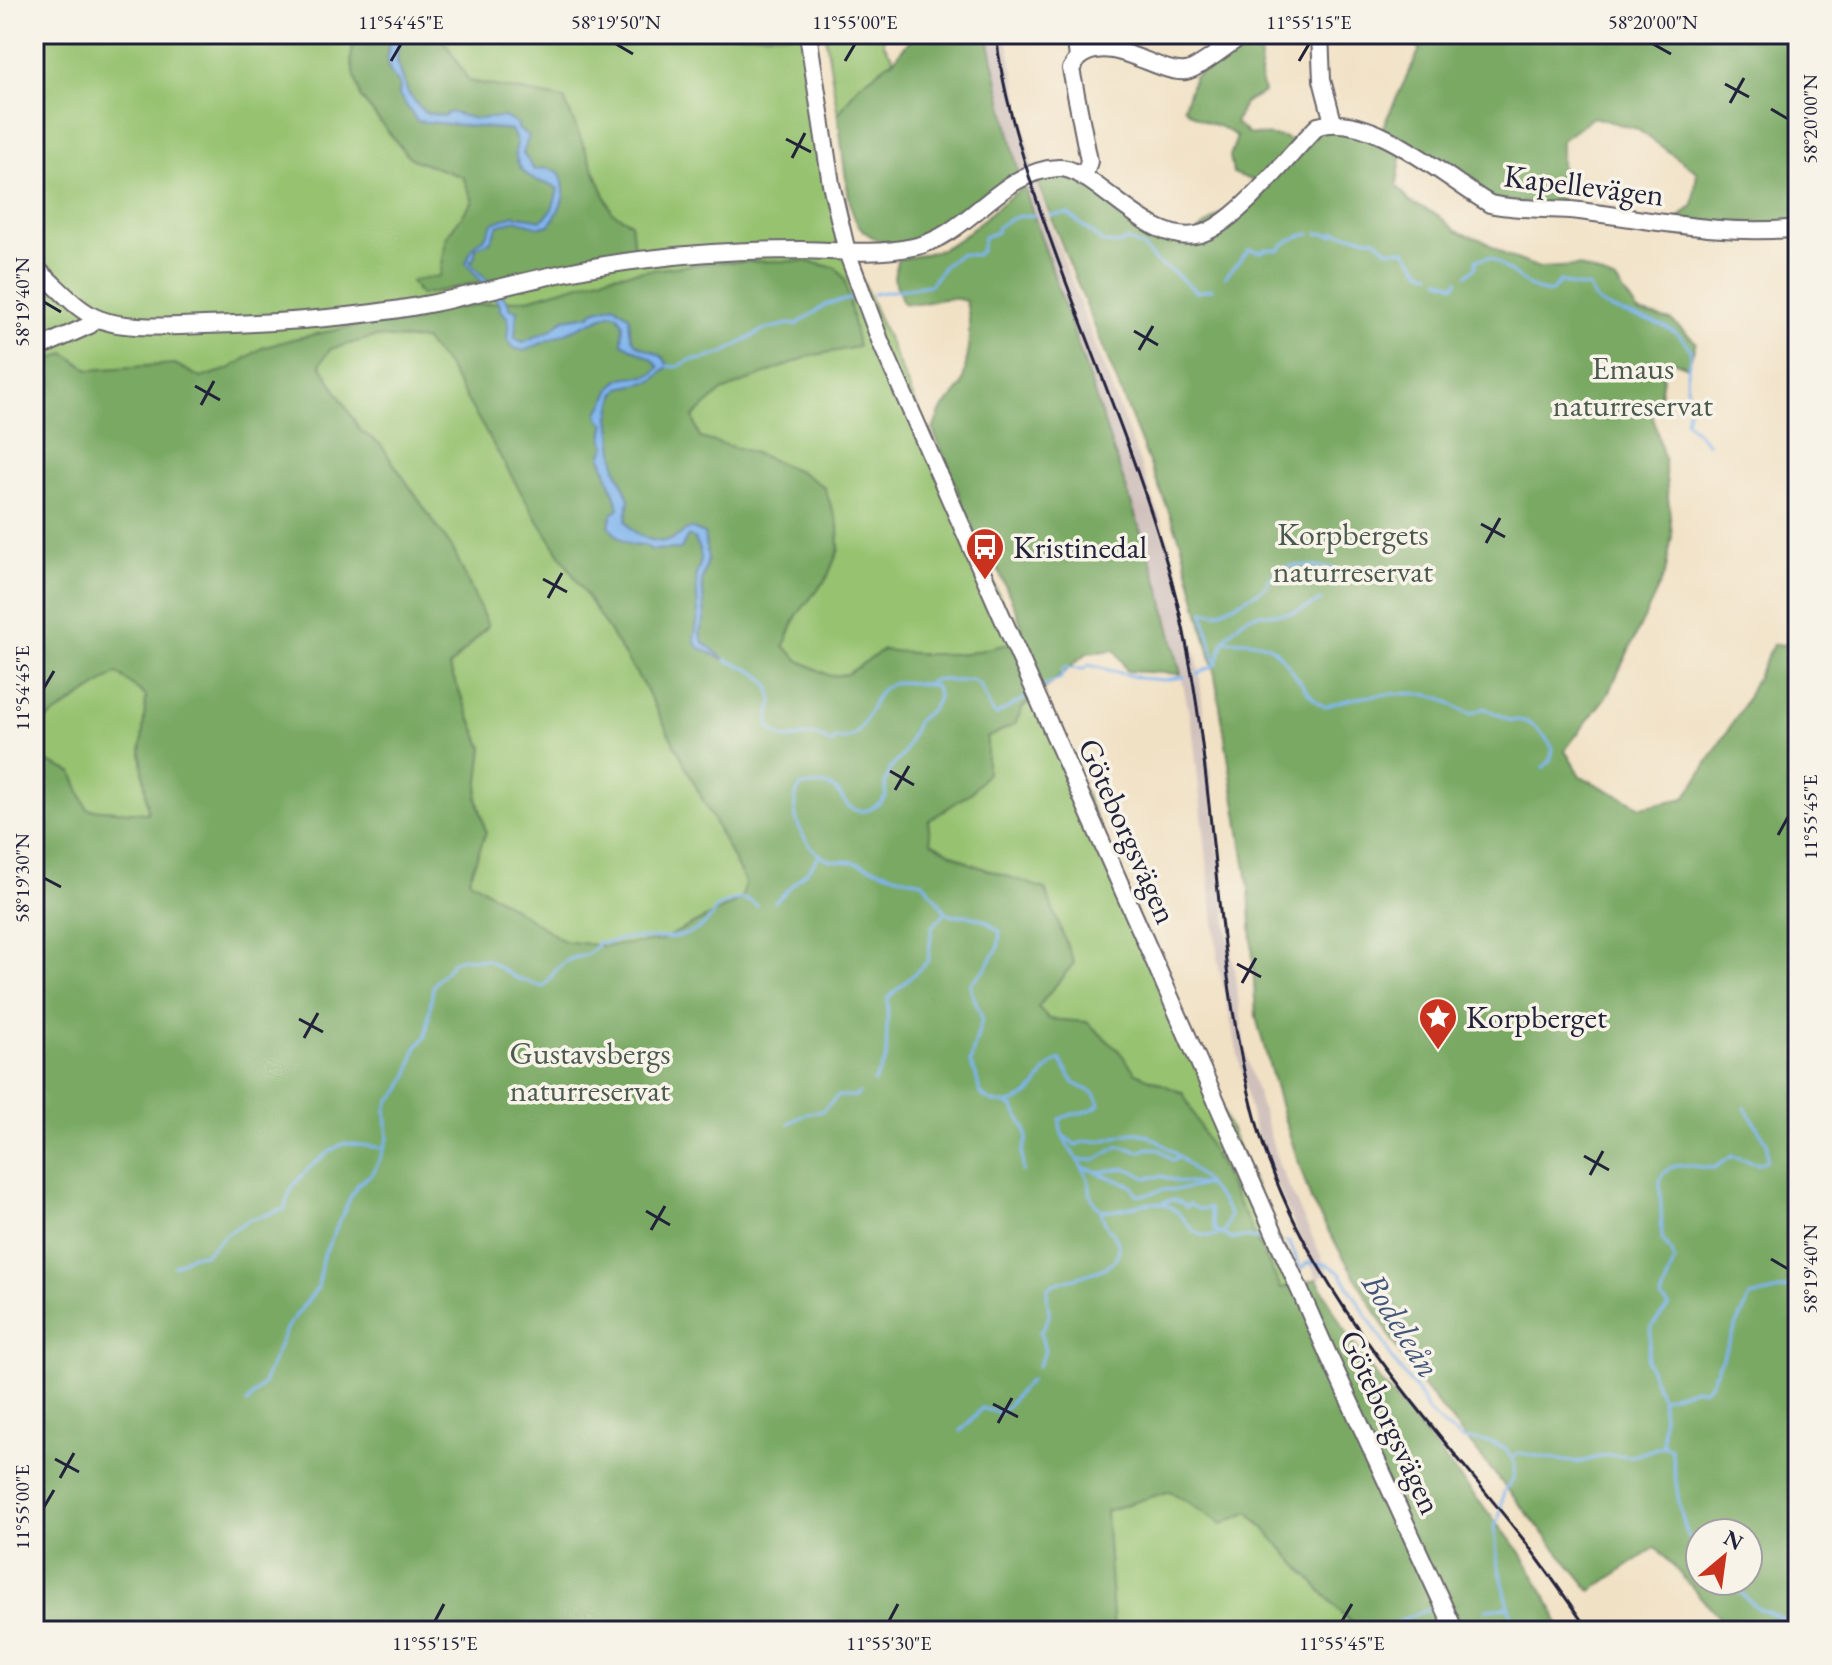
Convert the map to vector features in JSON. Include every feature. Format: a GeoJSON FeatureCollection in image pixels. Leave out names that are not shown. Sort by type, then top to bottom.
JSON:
{"type":"FeatureCollection","features":[{"type":"Feature","properties":{"kind":"street","name":"Göteborgsvägen"},"geometry":{"type":"LineString","coordinates":[[808,34],[831,184],[847,252],[881,343],[1455,1631]]}},
{"type":"Feature","properties":{"kind":"street"},"geometry":{"type":"LineString","coordinates":[[1075,34],[1078,58]]}},
{"type":"Feature","properties":{"kind":"street"},"geometry":{"type":"LineString","coordinates":[[1084,178],[1089,161],[1071,69],[1078,58],[1091,51],[1114,51],[1184,72],[1195,68],[1244,34]]}},
{"type":"Feature","properties":{"kind":"street"},"geometry":{"type":"LineString","coordinates":[[34,267],[95,318],[138,325],[265,324],[431,303],[637,260],[761,250],[892,250],[926,244],[1029,174],[1065,168],[1147,221],[1173,233],[1187,236],[1203,234],[1236,210],[1318,126],[1333,122],[1322,80],[1320,34]]}},
{"type":"Feature","properties":{"kind":"street","name":"Kapellevägen"},"geometry":{"type":"LineString","coordinates":[[1333,122],[1367,128],[1490,204],[1506,208],[1566,210],[1699,228],[1761,231],[1798,228]]}},
{"type":"Feature","properties":{"kind":"street"},"geometry":{"type":"LineString","coordinates":[[34,350],[90,325],[95,318]]}},
{"type":"Feature","properties":{"kind":"shaded area"},"geometry":{"type":"Polygon","coordinates":[[[987,34],[1006,34],[1033,169],[1019,175],[987,34]]]}},
{"type":"Feature","properties":{"kind":"shaded area"},"geometry":{"type":"Polygon","coordinates":[[[1034,181],[1180,577],[1198,664],[1227,922],[1247,1058],[1279,1165],[1329,1273],[1317,1279],[1253,1123],[1219,968],[1193,734],[1181,674],[1159,585],[1024,187],[1034,181]]]}},
{"type":"Feature","properties":{"kind":"green space","name":"Gustavsbergs naturreservat"},"geometry":{"type":"Polygon","coordinates":[[[34,34],[806,34],[840,229],[1448,1631],[34,1631],[34,34]]]}},
{"type":"Feature","properties":{"kind":"green space"},"geometry":{"type":"Polygon","coordinates":[[[354,34],[440,34],[469,81],[564,99],[612,212],[631,223],[634,250],[420,295],[411,281],[440,276],[447,236],[473,201],[463,177],[414,160],[406,154],[361,98],[351,61],[354,34]]]}},
{"type":"Feature","properties":{"kind":"green space"},"geometry":{"type":"Polygon","coordinates":[[[825,34],[883,34],[884,44],[894,59],[858,86],[838,115],[825,34]]]}},
{"type":"Feature","properties":{"kind":"green space"},"geometry":{"type":"Polygon","coordinates":[[[915,34],[987,34],[1019,175],[937,232],[916,242],[894,244],[865,232],[853,214],[838,115],[858,86],[894,59],[915,34]]]}},
{"type":"Feature","properties":{"kind":"green space"},"geometry":{"type":"Polygon","coordinates":[[[1392,34],[1798,34],[1798,222],[1677,220],[1693,205],[1697,172],[1637,129],[1593,117],[1561,141],[1561,205],[1497,201],[1418,151],[1401,157],[1397,185],[1410,202],[1438,215],[1456,231],[1482,240],[1506,255],[1539,268],[1579,266],[1616,281],[1638,312],[1671,320],[1696,342],[1688,367],[1673,361],[1665,366],[1660,396],[1652,413],[1664,459],[1672,536],[1665,574],[1608,694],[1565,750],[1580,776],[1641,807],[1685,798],[1742,708],[1773,644],[1787,645],[1798,617],[1798,1631],[1731,1631],[1701,1597],[1764,1597],[1764,1517],[1684,1517],[1684,1578],[1656,1547],[1591,1591],[1409,1369],[1312,1203],[1283,1115],[1256,1017],[1249,888],[1215,675],[1181,542],[1036,180],[1052,176],[1081,182],[1181,243],[1262,184],[1233,173],[1230,156],[1237,137],[1197,118],[1184,107],[1194,77],[1241,44],[1261,56],[1260,76],[1264,92],[1244,103],[1235,123],[1249,134],[1283,137],[1306,147],[1321,128],[1332,126],[1377,139],[1420,49],[1392,34]]]}},
{"type":"Feature","properties":{"kind":"green space","name":"Gustavsbergs naturreservat"},"geometry":{"type":"Polygon","coordinates":[[[1024,187],[1159,585],[1181,674],[1127,671],[1115,650],[1087,653],[1023,707],[1015,724],[987,738],[987,773],[972,792],[928,821],[931,842],[971,864],[1045,889],[1074,963],[1038,1007],[1049,1019],[1087,1022],[1119,1051],[1136,1073],[1183,1093],[1281,1288],[1317,1279],[1343,1328],[1376,1376],[1520,1551],[1554,1611],[1560,1631],[1358,1631],[1249,1512],[1222,1524],[1170,1491],[1106,1511],[1114,1631],[34,1631],[34,756],[72,772],[87,809],[148,813],[141,753],[146,696],[117,673],[34,728],[34,368],[65,353],[89,370],[175,364],[201,378],[229,369],[262,348],[293,339],[422,312],[532,298],[611,275],[715,262],[805,261],[836,268],[845,280],[858,347],[810,356],[722,391],[693,417],[700,438],[752,452],[799,471],[824,487],[838,524],[839,549],[827,578],[797,615],[784,646],[800,661],[830,676],[847,674],[883,650],[965,654],[1025,640],[1017,612],[995,563],[975,533],[933,430],[940,412],[962,386],[969,348],[966,301],[948,299],[919,304],[903,303],[894,278],[897,260],[953,243],[1024,187]],[[375,337],[330,349],[320,364],[360,430],[381,445],[454,551],[488,626],[449,667],[483,748],[477,798],[486,832],[469,879],[564,941],[604,946],[660,941],[742,899],[745,882],[646,689],[532,511],[446,364],[424,340],[375,337]]]}},
{"type":"Feature","properties":{"kind":"water"},"geometry":{"type":"Polygon","coordinates":[[[389,34],[399,34],[397,61],[408,93],[424,112],[443,116],[450,112],[475,119],[504,117],[518,124],[518,129],[529,136],[523,153],[534,170],[545,168],[559,172],[564,187],[563,200],[550,225],[540,227],[515,220],[498,226],[490,242],[476,247],[474,259],[470,261],[506,299],[511,309],[517,310],[515,338],[523,342],[551,330],[564,319],[590,315],[614,305],[629,316],[634,341],[665,360],[668,367],[653,381],[620,388],[615,395],[610,416],[616,468],[629,499],[626,521],[634,531],[653,540],[667,541],[691,528],[704,534],[708,559],[702,580],[705,617],[700,632],[703,642],[726,660],[699,648],[694,640],[698,617],[696,575],[701,561],[694,538],[688,536],[681,549],[652,550],[624,541],[609,525],[612,514],[619,508],[601,456],[606,446],[603,440],[605,424],[598,412],[612,386],[619,380],[650,375],[659,367],[652,359],[622,343],[623,324],[618,315],[612,313],[524,351],[514,348],[507,339],[508,319],[500,310],[500,304],[466,263],[474,246],[484,239],[493,223],[514,215],[541,220],[551,210],[558,189],[534,179],[520,167],[516,156],[517,142],[511,130],[417,121],[399,95],[400,84],[388,66],[389,34]]]}},
{"type":"Feature","properties":{"kind":"waterway"},"geometry":{"type":"LineString","coordinates":[[1050,215],[1068,214],[1104,243],[1117,244],[1127,240],[1144,248],[1156,262],[1197,292],[1212,289]]}},
{"type":"Feature","properties":{"kind":"waterway"},"geometry":{"type":"LineString","coordinates":[[873,294],[930,285],[945,265],[960,254],[976,255],[981,251],[984,237],[997,232],[1002,224],[1035,215]]}},
{"type":"Feature","properties":{"kind":"waterway"},"geometry":{"type":"LineString","coordinates":[[1318,233],[1333,235],[1334,232],[1375,239],[1388,250],[1405,250],[1421,270],[1431,274]]}},
{"type":"Feature","properties":{"kind":"waterway"},"geometry":{"type":"LineString","coordinates":[[1225,277],[1249,250],[1279,250],[1293,239],[1310,234]]}},
{"type":"Feature","properties":{"kind":"waterway"},"geometry":{"type":"LineString","coordinates":[[1467,275],[1476,267],[1476,260],[1489,257],[1536,289],[1551,292],[1560,281],[1588,287],[1595,300],[1610,309],[1675,332],[1691,352],[1686,378],[1689,405],[1686,421],[1708,444]]}},
{"type":"Feature","properties":{"kind":"waterway"},"geometry":{"type":"LineString","coordinates":[[1439,279],[1455,285],[1458,280]]}},
{"type":"Feature","properties":{"kind":"waterway"},"geometry":{"type":"LineString","coordinates":[[668,366],[677,367],[691,360],[724,353],[763,330],[796,325],[827,304],[854,298]]}},
{"type":"Feature","properties":{"kind":"waterway"},"geometry":{"type":"LineString","coordinates":[[1215,663],[1203,612],[1216,613],[1249,597],[1265,587],[1274,573],[1283,568],[1315,566],[1338,569]]}},
{"type":"Feature","properties":{"kind":"waterway"},"geometry":{"type":"LineString","coordinates":[[1224,641],[1235,627],[1253,615],[1291,613],[1321,600]]}},
{"type":"Feature","properties":{"kind":"waterway"},"geometry":{"type":"LineString","coordinates":[[1198,674],[1216,664],[1224,641],[1256,642],[1275,650],[1311,696],[1325,707],[1365,697],[1412,694],[1437,697],[1471,714],[1484,708],[1512,721],[1524,721],[1541,733],[1553,749],[1550,761],[1543,768]]}},
{"type":"Feature","properties":{"kind":"waterway","name":"Bodeleån"},"geometry":{"type":"LineString","coordinates":[[726,660],[755,673],[767,683],[772,699],[768,725],[776,734],[791,739],[813,735],[833,743],[835,738],[846,739],[854,735],[886,686],[908,682],[932,685],[937,689],[938,698],[932,709],[918,720],[903,755],[891,768],[885,782],[886,796],[877,805],[861,811],[849,807],[831,787],[800,787],[795,806],[799,827],[810,845],[829,860],[857,863],[923,882],[952,916],[965,915],[986,921],[1000,932],[998,948],[986,968],[971,983],[982,1018],[970,1063],[980,1093],[993,1102],[1016,1101],[1029,1093],[1048,1068],[1060,1060],[1074,1083],[1095,1094],[1100,1104],[1060,1119],[1066,1143],[1084,1171],[1098,1207],[1111,1211],[1163,1204],[1179,1214],[1195,1232],[1211,1236],[1224,1233]]}},
{"type":"Feature","properties":{"kind":"waterway"},"geometry":{"type":"LineString","coordinates":[[1043,687],[1061,678],[1064,668],[1084,669],[1089,665],[1140,678],[1163,680],[1184,677]]}},
{"type":"Feature","properties":{"kind":"waterway"},"geometry":{"type":"LineString","coordinates":[[925,684],[937,680],[975,682],[996,715],[1027,697]]}},
{"type":"Feature","properties":{"kind":"waterway"},"geometry":{"type":"LineString","coordinates":[[775,902],[820,854]]}},
{"type":"Feature","properties":{"kind":"waterway"},"geometry":{"type":"LineString","coordinates":[[247,1403],[263,1384],[287,1327],[318,1287],[322,1259],[351,1196],[358,1184],[373,1173],[379,1161],[388,1138],[386,1109],[400,1091],[416,1048],[426,1036],[433,987],[452,962],[461,958],[488,960],[514,977],[543,987],[562,964],[588,954],[598,942],[678,936],[700,927],[716,908],[731,901],[742,899],[757,906]]}},
{"type":"Feature","properties":{"kind":"waterway"},"geometry":{"type":"LineString","coordinates":[[874,1082],[886,1059],[888,998],[928,961],[932,927],[945,913]]}},
{"type":"Feature","properties":{"kind":"waterway"},"geometry":{"type":"LineString","coordinates":[[789,1123],[808,1113],[822,1111],[838,1096],[856,1096],[859,1093]]}},
{"type":"Feature","properties":{"kind":"waterway"},"geometry":{"type":"LineString","coordinates":[[1007,1104],[1013,1107],[1025,1128],[1027,1139],[1022,1152],[1023,1172]]}},
{"type":"Feature","properties":{"kind":"waterway"},"geometry":{"type":"LineString","coordinates":[[1663,1446],[1662,1400],[1647,1361],[1652,1326],[1669,1306],[1661,1298],[1674,1261],[1672,1252],[1662,1239],[1660,1179],[1676,1166],[1714,1168],[1732,1156],[1758,1164],[1767,1160],[1767,1143],[1745,1107]]}},
{"type":"Feature","properties":{"kind":"waterway"},"geometry":{"type":"LineString","coordinates":[[1062,1135],[1076,1145],[1137,1133],[1161,1143],[1203,1179],[1224,1205],[1230,1215],[1224,1233]]}},
{"type":"Feature","properties":{"kind":"waterway"},"geometry":{"type":"LineString","coordinates":[[174,1266],[192,1255],[205,1254],[226,1234],[248,1220],[285,1209],[287,1199],[299,1179],[316,1162],[344,1143],[384,1148]]}},
{"type":"Feature","properties":{"kind":"waterway"},"geometry":{"type":"LineString","coordinates":[[1079,1160],[1095,1160],[1119,1146],[1141,1152],[1147,1148],[1160,1150],[1172,1160],[1177,1158]]}},
{"type":"Feature","properties":{"kind":"waterway"},"geometry":{"type":"LineString","coordinates":[[1083,1168],[1101,1172],[1124,1168],[1146,1178],[1162,1176],[1179,1182],[1206,1185]]}},
{"type":"Feature","properties":{"kind":"waterway"},"geometry":{"type":"LineString","coordinates":[[1096,1172],[1132,1186],[1137,1195],[1202,1185]]}},
{"type":"Feature","properties":{"kind":"waterway"},"geometry":{"type":"LineString","coordinates":[[1162,1203],[1175,1200],[1186,1207],[1189,1204],[1198,1209],[1209,1208],[1215,1230],[1232,1239],[1270,1240]]}},
{"type":"Feature","properties":{"kind":"waterway"},"geometry":{"type":"LineString","coordinates":[[1038,1366],[1045,1351],[1040,1332],[1049,1313],[1048,1287],[1103,1268],[1118,1254],[1117,1240],[1104,1222],[1101,1210]]}},
{"type":"Feature","properties":{"kind":"waterway","name":"Bodeleån"},"geometry":{"type":"LineString","coordinates":[[1285,1242],[1290,1243],[1299,1266],[1303,1268],[1306,1263],[1327,1264],[1340,1273],[1391,1358],[1440,1423],[1462,1439],[1490,1442],[1505,1448],[1515,1464],[1513,1479],[1504,1491],[1495,1525],[1497,1559],[1515,1631]]}},
{"type":"Feature","properties":{"kind":"waterway"},"geometry":{"type":"LineString","coordinates":[[1663,1398],[1696,1388],[1703,1390],[1710,1384],[1750,1297],[1788,1288],[1798,1274]]}},
{"type":"Feature","properties":{"kind":"waterway"},"geometry":{"type":"LineString","coordinates":[[961,1431],[982,1408],[999,1413],[1031,1380]]}},
{"type":"Feature","properties":{"kind":"waterway"},"geometry":{"type":"LineString","coordinates":[[1514,1457],[1519,1453],[1577,1463],[1607,1455],[1633,1456],[1663,1446],[1671,1449],[1684,1522]]}},
{"type":"Feature","properties":{"kind":"waterway"},"geometry":{"type":"LineString","coordinates":[[1745,1597],[1759,1609],[1798,1625]]}},
{"type":"Feature","properties":{"kind":"waterway"},"geometry":{"type":"LineString","coordinates":[[1486,1609],[1508,1607]]}},
{"type":"Feature","properties":{"kind":"waterway"},"geometry":{"type":"LineString","coordinates":[[1387,1631],[1409,1617],[1435,1609]]}},
{"type":"Feature","properties":{"kind":"railway"},"geometry":{"type":"LineString","coordinates":[[996,34],[1006,95],[1029,175],[1137,471],[1167,564],[1197,705],[1221,919],[1242,1061],[1259,1131],[1279,1189],[1306,1244],[1371,1347],[1523,1539],[1589,1631]]}},
{"type":"Feature","properties":{"kind":"place","name":"Kristinedal"},"geometry":{"type":"Point","coordinates":[985,581]}},
{"type":"Feature","properties":{"kind":"place","name":"Korpberget"},"geometry":{"type":"Point","coordinates":[1438,1051]}},
{"type":"Feature","properties":{"kind":"park label","name":"Emaus naturreservat"},"geometry":{"type":"Point","coordinates":[1633,386]}},
{"type":"Feature","properties":{"kind":"park label","name":"Korpbergets naturreservat"},"geometry":{"type":"Point","coordinates":[1353,552]}}]}
